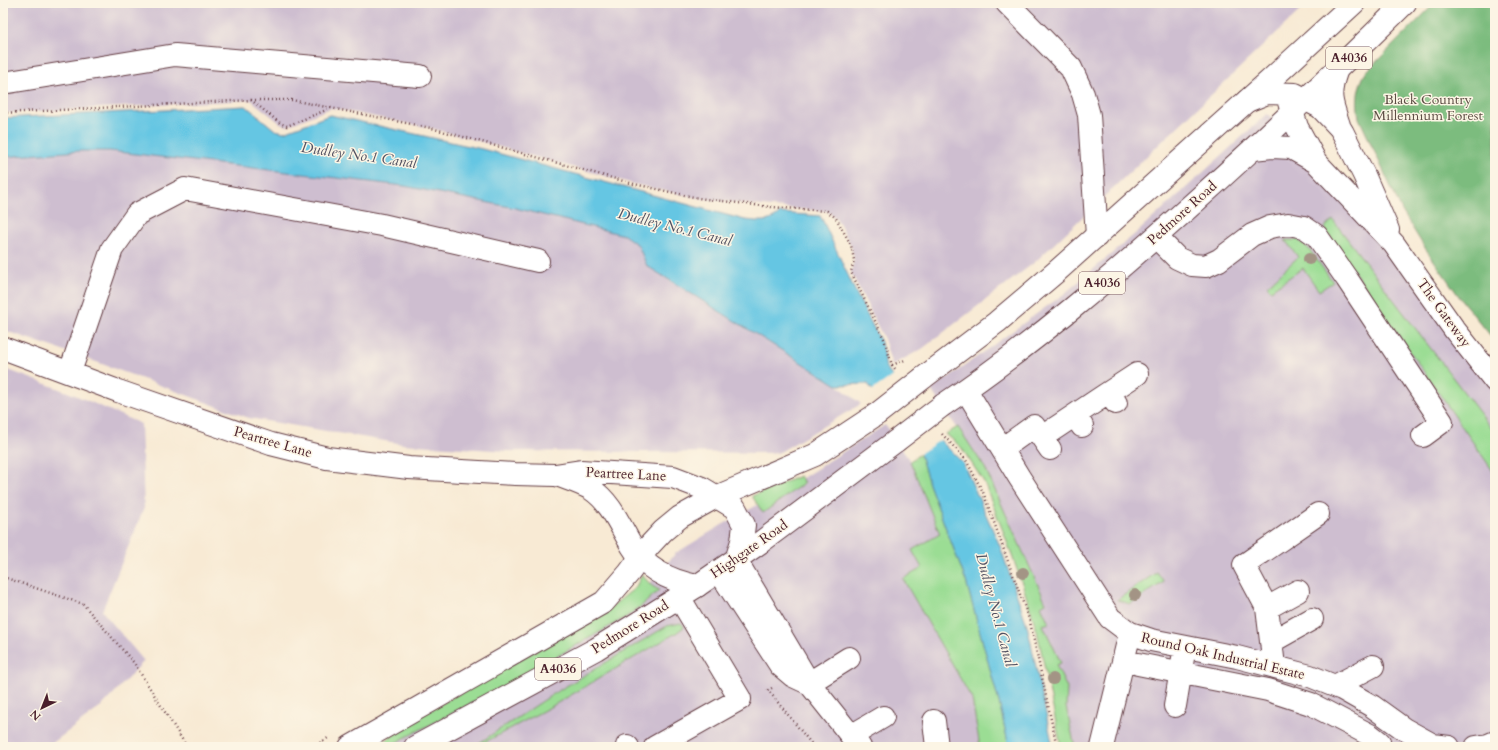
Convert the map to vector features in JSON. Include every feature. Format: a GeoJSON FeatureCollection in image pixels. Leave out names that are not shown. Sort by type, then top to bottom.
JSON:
{"type":"FeatureCollection","features":[{"type":"Feature","properties":{"kind":"main road"},"geometry":{"type":"LineString","coordinates":[[1007,3],[1071,68],[1083,94],[1089,115],[1097,236]]}},
{"type":"Feature","properties":{"kind":"main road","name":"A4036"},"geometry":{"type":"LineString","coordinates":[[355,746],[604,602],[641,558],[648,546],[680,517],[716,497],[815,455],[877,414],[997,322],[1097,236],[1354,3]]}},
{"type":"Feature","properties":{"kind":"main road","name":"Pedmore Road"},"geometry":{"type":"LineString","coordinates":[[801,512],[942,405],[966,390],[1053,324],[1156,237],[1252,149],[1295,102],[1336,72],[1405,3]]}},
{"type":"Feature","properties":{"kind":"main road"},"geometry":{"type":"LineString","coordinates":[[3,83],[176,55],[420,76]]}},
{"type":"Feature","properties":{"kind":"main road"},"geometry":{"type":"LineString","coordinates":[[1247,101],[1267,93],[1295,102],[1292,60]]}},
{"type":"Feature","properties":{"kind":"main road","name":"The Gateway"},"geometry":{"type":"LineString","coordinates":[[1336,72],[1331,87],[1331,102],[1340,128],[1364,175],[1394,244]]}},
{"type":"Feature","properties":{"kind":"main road","name":"The Gateway"},"geometry":{"type":"LineString","coordinates":[[1340,128],[1320,107],[1295,102],[1297,127],[1316,162],[1394,244],[1454,329],[1495,381]]}},
{"type":"Feature","properties":{"kind":"main road","name":"The Gateway"},"geometry":{"type":"LineString","coordinates":[[1252,149],[1272,147],[1291,148],[1316,162]]}},
{"type":"Feature","properties":{"kind":"main road"},"geometry":{"type":"LineString","coordinates":[[70,372],[112,249],[137,214],[185,189],[382,225],[538,262]]}},
{"type":"Feature","properties":{"kind":"main road"},"geometry":{"type":"LineString","coordinates":[[1156,237],[1177,258],[1192,265],[1206,266],[1219,260],[1252,235],[1270,227],[1288,224],[1304,227],[1317,236],[1442,422],[1423,436]]}},
{"type":"Feature","properties":{"kind":"main road","name":"Peartree Lane"},"geometry":{"type":"LineString","coordinates":[[3,348],[118,391],[271,444],[327,458],[409,468],[515,474],[556,475],[581,471],[674,477],[702,488],[735,508],[744,525],[742,541],[727,566]]}},
{"type":"Feature","properties":{"kind":"main road"},"geometry":{"type":"LineString","coordinates":[[1002,449],[1034,426],[1046,443],[1112,398],[1137,374]]}},
{"type":"Feature","properties":{"kind":"main road","name":"Round Oak Industrial Estate"},"geometry":{"type":"LineString","coordinates":[[966,390],[1110,618],[1130,633],[1152,640],[1237,657],[1310,676],[1335,686],[1372,706],[1404,729],[1433,745],[1449,747]]}},
{"type":"Feature","properties":{"kind":"main road","name":"Peartree Lane"},"geometry":{"type":"LineString","coordinates":[[556,475],[591,489],[608,504],[620,523],[632,547],[641,558],[649,566],[666,578],[682,583],[688,591]]}},
{"type":"Feature","properties":{"kind":"main road","name":"Highgate Road"},"geometry":{"type":"LineString","coordinates":[[688,591],[727,566],[801,512]]}},
{"type":"Feature","properties":{"kind":"main road"},"geometry":{"type":"LineString","coordinates":[[1274,666],[1267,608],[1244,564],[1318,514]]}},
{"type":"Feature","properties":{"kind":"main road"},"geometry":{"type":"LineString","coordinates":[[727,566],[809,683],[856,741],[883,717]]}},
{"type":"Feature","properties":{"kind":"main road"},"geometry":{"type":"LineString","coordinates":[[655,747],[740,699],[720,682],[688,591]]}},
{"type":"Feature","properties":{"kind":"main road","name":"Pedmore Road"},"geometry":{"type":"LineString","coordinates":[[415,747],[596,649],[688,591]]}},
{"type":"Feature","properties":{"kind":"main road"},"geometry":{"type":"LineString","coordinates":[[1267,608],[1298,591]]}},
{"type":"Feature","properties":{"kind":"main road"},"geometry":{"type":"LineString","coordinates":[[1271,642],[1312,619]]}},
{"type":"Feature","properties":{"kind":"main road"},"geometry":{"type":"LineString","coordinates":[[1102,747],[1130,633]]}},
{"type":"Feature","properties":{"kind":"main road"},"geometry":{"type":"LineString","coordinates":[[1175,706],[1186,646]]}},
{"type":"Feature","properties":{"kind":"main road"},"geometry":{"type":"LineString","coordinates":[[809,683],[849,658]]}},
{"type":"Feature","properties":{"kind":"main road"},"geometry":{"type":"LineString","coordinates":[[1138,664],[1268,690],[1311,704],[1370,735],[1381,745]]}},
{"type":"Feature","properties":{"kind":"main road"},"geometry":{"type":"LineString","coordinates":[[1335,686],[1373,666]]}},
{"type":"Feature","properties":{"kind":"main road"},"geometry":{"type":"LineString","coordinates":[[934,721],[937,747]]}},
{"type":"Feature","properties":{"kind":"main road"},"geometry":{"type":"LineString","coordinates":[[1476,747],[1495,742]]}},
{"type":"Feature","properties":{"kind":"path"},"geometry":{"type":"LineString","coordinates":[[251,100],[280,123],[288,126],[331,108]]}},
{"type":"Feature","properties":{"kind":"path"},"geometry":{"type":"LineString","coordinates":[[3,113],[251,100],[292,100],[430,128],[634,184],[698,198],[771,207],[827,211],[836,218],[851,245],[854,260],[851,272],[884,339],[892,365],[897,371]]}},
{"type":"Feature","properties":{"kind":"path"},"geometry":{"type":"LineString","coordinates":[[940,432],[966,460],[983,492],[1030,622],[1058,747]]}},
{"type":"Feature","properties":{"kind":"path"},"geometry":{"type":"LineString","coordinates":[[3,577],[83,604],[134,663],[187,747]]}},
{"type":"Feature","properties":{"kind":"shaded area"},"geometry":{"type":"Polygon","coordinates":[[[3,3],[1308,3],[1035,262],[922,349],[892,365],[884,339],[851,272],[854,260],[851,245],[836,218],[827,211],[771,207],[698,198],[634,184],[431,128],[331,108],[287,126],[280,123],[251,100],[3,113],[3,3]]]}},
{"type":"Feature","properties":{"kind":"shaded area"},"geometry":{"type":"Polygon","coordinates":[[[1267,114],[1281,124],[1495,380],[1495,747],[1075,747],[1066,707],[1067,688],[1056,665],[1061,662],[1043,625],[1041,606],[1046,603],[985,468],[931,390],[1064,294],[1142,228],[1267,114]]]}},
{"type":"Feature","properties":{"kind":"shaded area"},"geometry":{"type":"Polygon","coordinates":[[[91,131],[625,213],[665,278],[837,385],[861,404],[778,453],[508,451],[403,444],[249,418],[91,360],[3,330],[3,137],[91,131]]]}},
{"type":"Feature","properties":{"kind":"shaded area"},"geometry":{"type":"Polygon","coordinates":[[[3,368],[70,393],[141,424],[144,508],[102,611],[144,661],[102,706],[47,747],[3,747],[3,368]]]}},
{"type":"Feature","properties":{"kind":"shaded area"},"geometry":{"type":"Polygon","coordinates":[[[885,425],[910,461],[940,534],[912,550],[922,568],[903,579],[972,699],[980,747],[376,747],[608,617],[644,589],[676,553],[782,491],[885,425]]]}},
{"type":"Feature","properties":{"kind":"green space","name":"Black Country Millennium Forest"},"geometry":{"type":"Polygon","coordinates":[[[1435,3],[1495,3],[1495,341],[1463,302],[1423,245],[1402,211],[1359,118],[1358,93],[1361,82],[1367,71],[1435,3]]]}},
{"type":"Feature","properties":{"kind":"green space"},"geometry":{"type":"Polygon","coordinates":[[[1333,220],[1495,433],[1495,474],[1324,228],[1333,220]]]}},
{"type":"Feature","properties":{"kind":"green space"},"geometry":{"type":"Polygon","coordinates":[[[1285,240],[1298,240],[1309,249],[1333,282],[1319,291],[1303,268],[1271,290],[1267,286],[1298,257],[1285,240]]]}},
{"type":"Feature","properties":{"kind":"green space"},"geometry":{"type":"Polygon","coordinates":[[[958,427],[985,468],[1046,603],[1041,606],[1049,623],[1043,625],[1061,663],[1056,665],[1067,688],[1066,707],[1075,747],[1061,747],[1037,631],[1023,586],[984,482],[961,447],[946,434],[958,427]]]}},
{"type":"Feature","properties":{"kind":"green space"},"geometry":{"type":"Polygon","coordinates":[[[920,454],[929,484],[966,581],[999,702],[1009,747],[980,747],[972,699],[903,579],[922,568],[912,550],[940,534],[910,461],[920,454]]]}},
{"type":"Feature","properties":{"kind":"green space"},"geometry":{"type":"Polygon","coordinates":[[[800,476],[804,483],[763,513],[752,496],[800,476]]]}},
{"type":"Feature","properties":{"kind":"green space"},"geometry":{"type":"Polygon","coordinates":[[[1157,572],[1164,582],[1130,604],[1117,600],[1157,572]]]}},
{"type":"Feature","properties":{"kind":"green space"},"geometry":{"type":"Polygon","coordinates":[[[642,575],[652,586],[659,590],[644,604],[626,617],[510,683],[387,747],[382,744],[404,725],[611,607],[635,588],[642,575]]]}},
{"type":"Feature","properties":{"kind":"green space"},"geometry":{"type":"Polygon","coordinates":[[[681,623],[684,627],[676,633],[554,705],[476,747],[473,747],[558,691],[667,626],[681,623]]]}},
{"type":"Feature","properties":{"kind":"water","name":"Dudley No.1 Canal"},"geometry":{"type":"Polygon","coordinates":[[[246,106],[275,130],[284,132],[330,115],[482,149],[745,220],[768,220],[780,213],[820,216],[881,342],[886,368],[941,441],[963,463],[1000,546],[1027,625],[1053,747],[1009,747],[999,702],[966,581],[929,484],[920,454],[868,384],[837,385],[647,266],[638,245],[624,235],[515,208],[404,186],[110,151],[80,151],[3,157],[3,118],[246,106]]]}},
{"type":"Feature","properties":{"kind":"pier"},"geometry":{"type":"Polygon","coordinates":[[[894,375],[942,439],[918,455],[871,391],[894,375]]]}}]}
